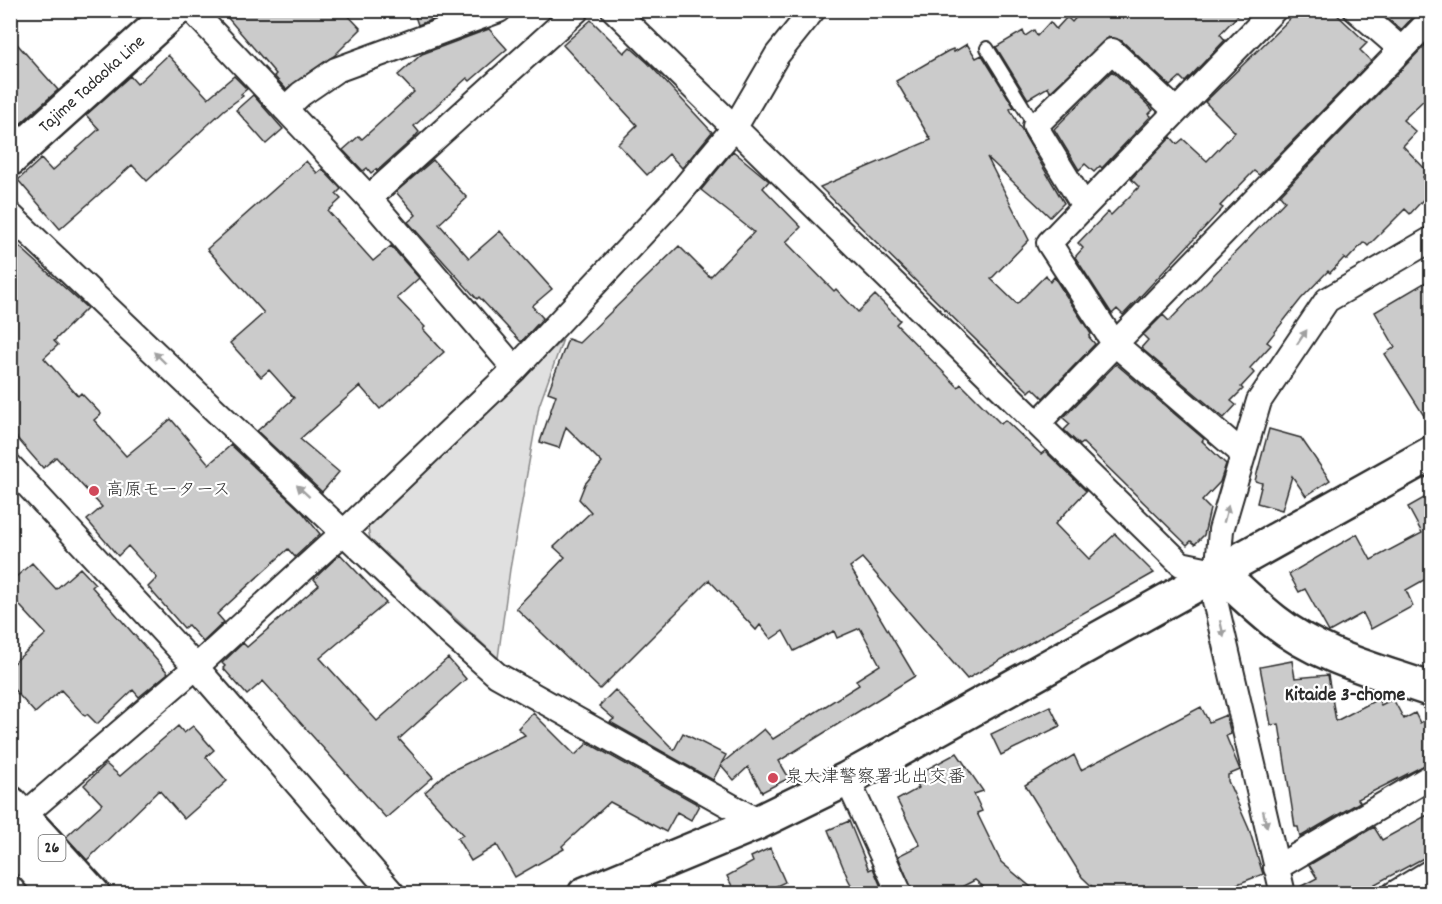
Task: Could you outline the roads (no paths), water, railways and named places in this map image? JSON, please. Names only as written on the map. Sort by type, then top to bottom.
[{"type":"main road","name":"Tajime Tadaoka Line","points":[[11,158],[175,10]]},
{"type":"main road","points":[[585,894],[759,822],[847,779],[1431,453]]},
{"type":"main road","points":[[1219,572],[1275,622],[1304,640],[1334,656],[1431,690]]},
{"type":"main road","name":"26","points":[[15,820],[56,894]]},
{"type":"main road","name":"26","points":[[15,820],[93,894]]},
{"type":"street","points":[[192,10],[369,198],[515,369]]},
{"type":"street","points":[[285,109],[301,94],[336,70],[499,10]]},
{"type":"street","points":[[369,198],[577,10]]},
{"type":"street","points":[[614,10],[817,210],[1039,422],[1181,564],[1219,572]]},
{"type":"street","points":[[15,820],[196,668],[345,531],[515,369],[674,200],[735,127],[777,55],[813,10]]},
{"type":"street","points":[[1242,453],[1114,343],[1049,243],[1274,10]]},
{"type":"street","points":[[1356,10],[1401,49]]},
{"type":"street","points":[[1039,422],[1431,18]]},
{"type":"street","points":[[1084,206],[1035,126],[1112,51],[1176,111]]},
{"type":"street","points":[[10,214],[497,675],[759,822]]},
{"type":"street","points":[[1283,894],[1215,601],[1221,530],[1259,401],[1327,300],[1431,238]]},
{"type":"street","points":[[10,466],[196,668],[393,894]]},
{"type":"street","points":[[1276,868],[1431,776]]},
{"type":"street","points":[[847,779],[900,894]]},
{"type":"street","points":[[1394,894],[1431,871]]},
{"type":"lane","points":[[987,48],[1035,126]]},
{"type":"place","name":"高原モータース","points":[[94,491]]},
{"type":"place","name":"泉大津警察署北出交番","points":[[773,778]]},
{"type":"district","name":"Kitaide 3-chome","points":[[1345,696]]}]
